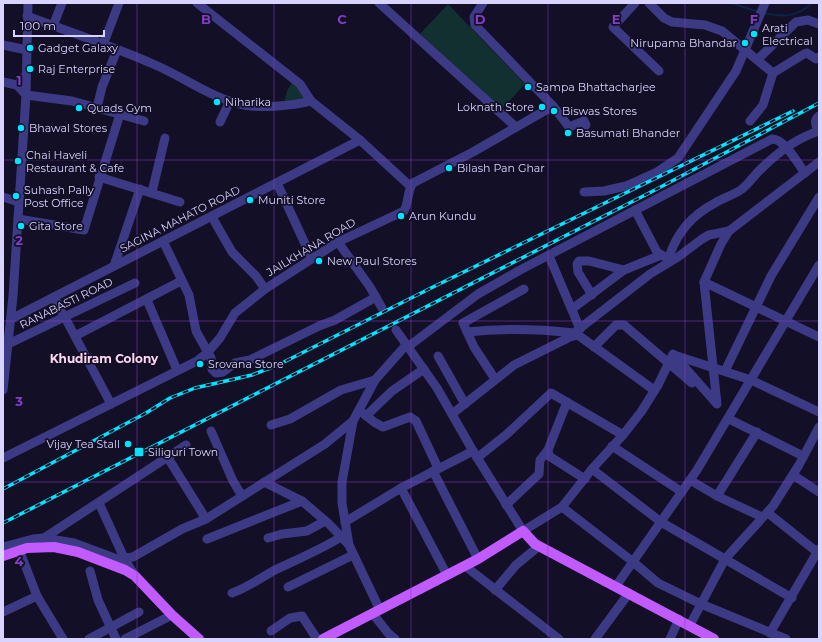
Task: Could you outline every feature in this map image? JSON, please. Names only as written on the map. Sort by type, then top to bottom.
[{"type":"main road","points":[[323,639],[337,636],[376,612],[478,559],[523,530],[539,546],[679,619],[714,639]]},
{"type":"main road","points":[[3,556],[27,548],[54,547],[125,565],[172,615],[199,639]]},
{"type":"street","points":[[3,390],[6,345],[11,319],[18,219],[26,95],[28,3]]},
{"type":"street","points":[[53,26],[62,3]]},
{"type":"street","points":[[103,45],[118,3]]},
{"type":"street","points":[[198,3],[300,84],[312,101],[360,140],[410,186],[416,181],[516,128],[553,106]]},
{"type":"street","points":[[379,3],[516,128]]},
{"type":"street","points":[[483,3],[474,17],[475,25],[553,106],[569,127],[584,121],[586,125]]},
{"type":"street","points":[[635,3],[613,27],[659,71]]},
{"type":"street","points":[[649,3],[670,22],[705,25],[717,28],[774,73]]},
{"type":"street","points":[[584,192],[604,191],[621,187],[653,174],[674,162],[728,85],[746,50],[765,4]]},
{"type":"street","points":[[27,16],[154,64],[230,101],[245,105],[260,106],[294,104],[312,101]]},
{"type":"street","points":[[758,59],[796,22],[808,20],[819,24]]},
{"type":"street","points":[[3,45],[27,50]]},
{"type":"street","points":[[97,108],[102,87],[117,50]]},
{"type":"street","points":[[750,122],[763,105],[774,73],[807,53],[816,59],[819,58]]},
{"type":"street","points":[[17,85],[26,75]]},
{"type":"street","points":[[3,82],[17,85],[26,95],[72,101],[144,121]]},
{"type":"street","points":[[220,122],[230,101]]},
{"type":"street","points":[[18,219],[84,230],[99,177],[120,114]]},
{"type":"street","points":[[452,414],[514,365],[575,333],[650,274],[669,256],[673,243],[683,227],[690,220],[714,203],[740,191],[761,168],[786,147],[818,131],[815,123],[816,118],[819,116]]},
{"type":"street","points":[[152,192],[165,138]]},
{"type":"street","points":[[362,413],[375,380],[408,345],[478,294],[520,270],[772,139],[779,140],[786,147],[805,173]]},
{"type":"street","name":"SAGINA MAHATO ROAD","points":[[11,319],[360,140]]},
{"type":"street","points":[[717,404],[704,282],[721,244],[729,232],[819,162]]},
{"type":"street","points":[[99,177],[152,192],[180,202]]},
{"type":"street","points":[[277,183],[312,260]]},
{"type":"street","name":"JAILKHANA ROAD","points":[[3,458],[197,361],[207,353],[224,333],[235,313],[265,289],[338,242],[404,211],[408,202],[410,186]]},
{"type":"street","points":[[114,266],[140,189]]},
{"type":"street","points":[[3,197],[19,202]]},
{"type":"street","points":[[725,371],[755,306],[771,276],[819,197]]},
{"type":"street","points":[[635,210],[669,256]]},
{"type":"street","points":[[212,216],[232,252],[256,276],[265,289]]},
{"type":"street","points":[[572,309],[624,270],[669,256],[709,235],[729,232]]},
{"type":"street","points":[[163,241],[189,295],[196,331],[211,358],[212,369],[220,373],[235,363],[250,360],[274,347],[335,320],[376,297]]},
{"type":"street","points":[[338,242],[382,308]]},
{"type":"street","points":[[549,256],[572,309],[575,333]]},
{"type":"street","points":[[592,295],[578,272],[577,264],[579,261],[589,261],[624,270]]},
{"type":"street","points":[[616,586],[690,480],[729,418],[819,265]]},
{"type":"street","points":[[75,336],[147,300],[181,281]]},
{"type":"street","points":[[704,282],[819,337]]},
{"type":"street","name":"RANABASTI ROAD","points":[[6,345],[135,283]]},
{"type":"street","points":[[495,379],[474,347],[462,323],[524,289]]},
{"type":"street","points":[[3,296],[13,296]]},
{"type":"street","points":[[54,297],[111,404]]},
{"type":"street","points":[[147,300],[177,370]]},
{"type":"street","points":[[594,347],[616,325],[624,325],[717,404]]},
{"type":"street","points":[[467,332],[494,329],[528,328],[575,333],[654,390]]},
{"type":"street","points":[[396,330],[424,369],[475,455],[523,530],[562,507],[592,469],[623,436],[641,412],[673,354]]},
{"type":"street","points":[[673,354],[717,404]]},
{"type":"street","points":[[673,354],[751,380],[819,412]]},
{"type":"street","points":[[438,356],[465,404]]},
{"type":"street","points":[[125,565],[136,556],[182,529],[206,519],[325,444],[362,413],[424,369]]},
{"type":"street","points":[[271,425],[290,419],[341,390],[375,380]]},
{"type":"street","points":[[345,522],[400,488],[436,469],[475,455],[507,434],[550,394],[567,402],[623,436]]},
{"type":"street","points":[[506,505],[539,474],[540,460],[548,450],[567,402]]},
{"type":"street","points":[[362,413],[383,427],[410,417],[416,421],[436,469],[478,559]]},
{"type":"street","points":[[729,418],[803,456]]},
{"type":"street","points":[[353,421],[342,482],[342,504],[349,545],[376,612],[388,633],[395,639]]},
{"type":"street","points":[[690,625],[725,559],[765,515],[793,475],[819,427]]},
{"type":"street","points":[[211,432],[233,481],[242,496]]},
{"type":"street","points":[[717,496],[756,432]]},
{"type":"street","points":[[44,538],[186,445]]},
{"type":"street","points":[[612,446],[682,492]]},
{"type":"street","points":[[548,450],[550,456],[585,479]]},
{"type":"street","points":[[168,458],[206,519]]},
{"type":"street","points":[[592,469],[661,522],[792,598]]},
{"type":"street","points":[[793,475],[819,492]]},
{"type":"street","points":[[690,480],[717,496],[765,515],[818,551],[792,598],[770,633]]},
{"type":"street","points":[[264,482],[302,501],[349,545]]},
{"type":"street","points":[[400,488],[447,575]]},
{"type":"street","points":[[207,539],[302,501]]},
{"type":"street","points":[[99,503],[125,565]]},
{"type":"street","points":[[562,507],[658,583],[701,604],[786,639]]},
{"type":"street","points":[[268,538],[282,534],[301,533],[325,521]]},
{"type":"street","points":[[232,593],[248,587],[275,570],[318,551],[341,537]]},
{"type":"street","points":[[3,547],[32,539],[44,538],[74,543],[125,565]]},
{"type":"street","points":[[495,590],[516,565],[539,546]]},
{"type":"street","points":[[20,552],[37,596],[63,639]]},
{"type":"street","points":[[288,587],[353,555]]},
{"type":"street","points":[[465,566],[559,639]]},
{"type":"street","points":[[90,571],[98,600],[109,628],[116,639]]},
{"type":"street","points":[[595,639],[629,593]]},
{"type":"street","points":[[3,612],[37,596]]},
{"type":"street","points":[[89,639],[139,612]]},
{"type":"street","points":[[125,639],[172,615]]},
{"type":"street","points":[[271,631],[290,618],[302,616],[317,639]]},
{"type":"street","points":[[670,639],[679,619]]},
{"type":"green space","points":[[448,4],[525,84],[502,109],[420,34]]},
{"type":"green space","points":[[293,81],[305,98],[284,103],[287,91]]},
{"type":"waterway","points":[[731,3],[759,12]]},
{"type":"waterway","points":[[763,13],[783,16],[795,14],[812,3]]},
{"type":"railway","points":[[3,523],[655,190],[819,103]]},
{"type":"railway","points":[[3,489],[146,413],[170,398],[195,388],[252,375],[278,365],[431,288],[793,111]]},
{"type":"place","name":"Arati Electrical","points":[[754,34]]},
{"type":"place","name":"Nirupama Bhandar","points":[[745,43]]},
{"type":"place","name":"Gadget Galaxy","points":[[30,48]]},
{"type":"place","name":"Raj Enterprise","points":[[30,69]]},
{"type":"place","name":"Sampa Bhattacharjee","points":[[528,87]]},
{"type":"place","name":"Niharika","points":[[217,102]]},
{"type":"place","name":"Loknath Store","points":[[542,107]]},
{"type":"place","name":"Quads Gym","points":[[79,108]]},
{"type":"place","name":"Biswas Stores","points":[[554,111]]},
{"type":"place","name":"Bhawal Stores","points":[[21,128]]},
{"type":"place","name":"Basumati Bhander","points":[[568,133]]},
{"type":"place","name":"Chai Haveli Restaurant & Cafe","points":[[18,161]]},
{"type":"place","name":"Bilash Pan Ghar","points":[[449,168]]},
{"type":"place","name":"Suhash Pally Post Office","points":[[16,196]]},
{"type":"place","name":"Muniti Store","points":[[250,200]]},
{"type":"place","name":"Arun Kundu","points":[[401,216]]},
{"type":"place","name":"Gita Store","points":[[21,226]]},
{"type":"place","name":"New Paul Stores","points":[[319,261]]},
{"type":"place","name":"Srovana Store","points":[[200,364]]},
{"type":"place","name":"Vijay Tea Stall","points":[[128,444]]},
{"type":"place","name":"Siliguri Town","points":[[139,452]]},
{"type":"district","name":"Khudiram Colony","points":[[104,358]]}]
